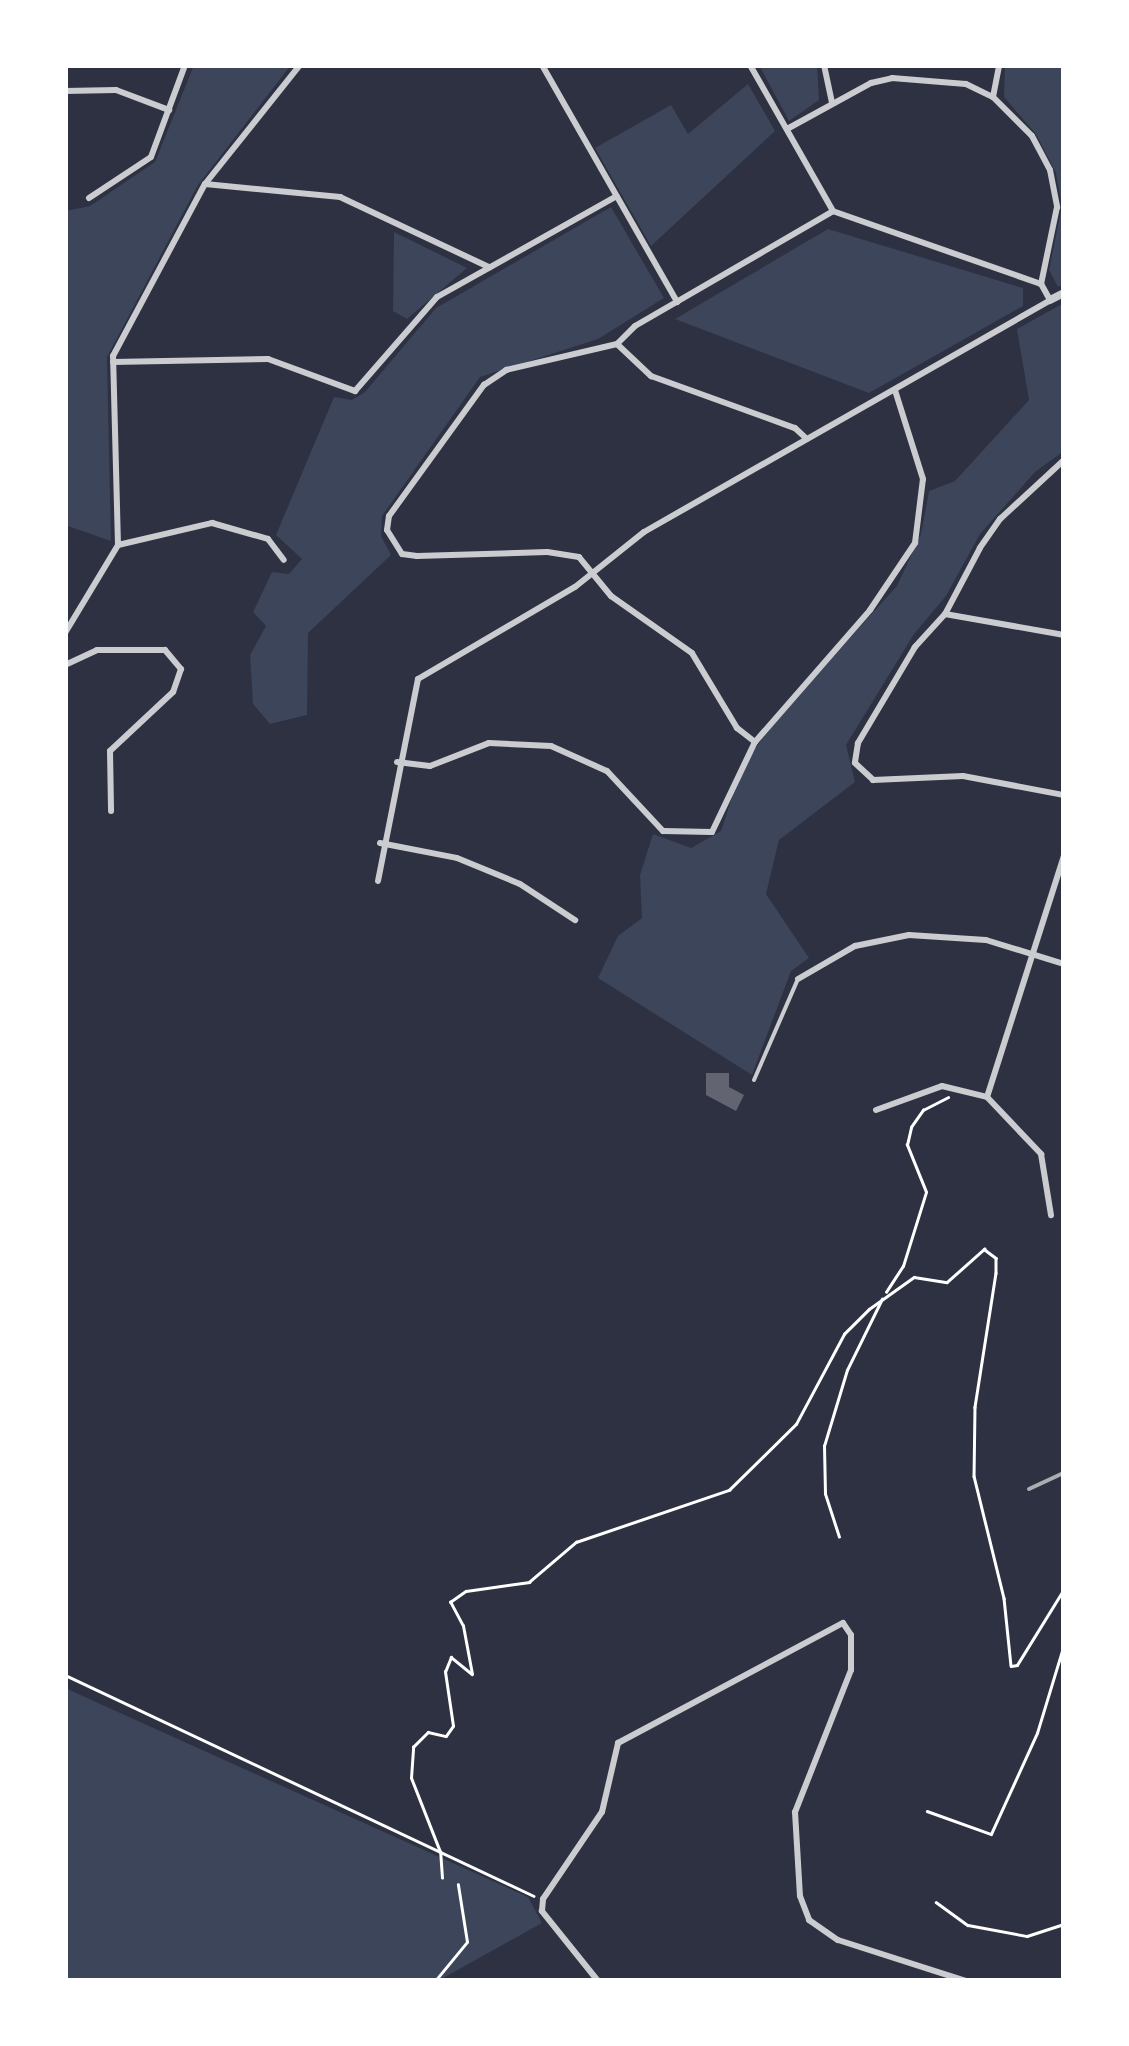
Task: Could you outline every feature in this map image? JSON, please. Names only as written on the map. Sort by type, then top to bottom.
[{"type":"street","points":[[89,198],[151,157],[185,65]]},
{"type":"street","points":[[65,632],[118,545],[113,362],[205,184],[300,65]]},
{"type":"street","points":[[542,65],[677,302]]},
{"type":"street","points":[[750,65],[833,211],[1041,284],[1050,300]]},
{"type":"street","points":[[824,65],[832,104]]},
{"type":"street","points":[[994,97],[999,65]]},
{"type":"street","points":[[787,130],[871,83],[914,77],[966,84],[994,97],[1032,136],[1052,180],[1056,218],[1041,284]]},
{"type":"street","points":[[65,91],[116,90],[169,110]]},
{"type":"street","points":[[205,184],[340,197],[490,268]]},
{"type":"street","points":[[113,362],[268,359],[354,391],[437,297],[616,196]]},
{"type":"street","points":[[755,742],[737,728],[692,653],[611,596],[594,570],[579,557],[546,552],[417,556],[391,544],[389,516],[484,385],[506,370],[617,344],[677,302],[833,211]]},
{"type":"street","points":[[378,882],[380,843],[418,679],[575,588],[644,532],[1064,293]]},
{"type":"street","points":[[617,344],[651,376],[795,428],[807,439]]},
{"type":"street","points":[[397,762],[430,766],[489,743],[551,746],[607,770],[664,830],[689,833],[716,828],[755,742],[870,610],[914,543],[923,479],[895,390]]},
{"type":"street","points":[[1064,460],[1000,519],[945,614],[916,648],[858,744],[858,771],[882,780],[963,776],[1064,795]]},
{"type":"street","points":[[118,545],[212,522],[268,539],[284,560]]},
{"type":"street","points":[[945,614],[1064,635]]},
{"type":"street","points":[[65,665],[97,650],[165,650],[180,669],[172,692],[110,751],[111,811]]},
{"type":"street","points":[[380,843],[458,858],[520,884],[575,920]]},
{"type":"street","points":[[987,1096],[1064,855]]},
{"type":"street","points":[[798,979],[855,946],[909,935],[986,940],[1034,951],[1064,964]]},
{"type":"street","points":[[876,1110],[942,1086],[987,1096],[1041,1154],[1051,1214]]},
{"type":"street","points":[[598,1981],[542,1910],[543,1900],[602,1812],[618,1743],[842,1624],[850,1635],[851,1670],[796,1812],[800,1896],[809,1920],[838,1940],[966,1981]]},
{"type":"lane","points":[[754,1080],[798,979]]},
{"type":"path","points":[[839,1537],[825,1494],[824,1446],[847,1370],[903,1266],[926,1192],[907,1145],[912,1127],[923,1110],[962,1089]]},
{"type":"path","points":[[442,1878],[440,1852],[411,1778],[414,1747],[428,1732],[446,1736],[453,1726],[446,1672],[450,1657],[472,1674],[464,1626],[450,1602],[466,1591],[529,1582],[576,1542],[729,1490],[796,1424],[844,1334],[883,1298],[914,1277],[947,1282],[984,1249],[996,1258],[974,1407],[974,1476],[1002,1584],[1011,1666],[1018,1665],[1064,1589]]},
{"type":"path","points":[[927,1811],[991,1834],[1037,1733],[1064,1644]]},
{"type":"path","points":[[65,1676],[543,1900]]},
{"type":"path","points":[[435,1981],[467,1942],[458,1885]]},
{"type":"path","points":[[936,1902],[968,1925],[1027,1936],[1064,1924]]},
{"type":"shaded area","points":[[194,65],[291,65],[198,185],[107,357],[111,541],[65,525],[65,211],[90,206],[155,162]]},
{"type":"shaded area","points":[[759,65],[817,65],[819,100],[789,121]]},
{"type":"shaded area","points":[[1005,65],[1064,65],[1064,283],[1058,287],[1049,270],[1062,206],[1056,173],[1036,134],[1004,97]]},
{"type":"shaded area","points":[[748,84],[775,131],[651,246],[595,148],[671,105],[688,134]]},
{"type":"shaded area","points":[[611,207],[664,298],[598,339],[480,377],[382,516],[381,536],[391,555],[308,633],[307,715],[270,724],[253,704],[250,655],[266,626],[253,612],[272,572],[289,574],[302,559],[276,535],[334,397],[352,400],[365,392],[436,308]]},
{"type":"shaded area","points":[[828,229],[1023,288],[1023,306],[869,393],[675,319]]},
{"type":"shaded area","points":[[394,232],[467,268],[407,319],[393,311]]},
{"type":"shaded area","points":[[1064,303],[1064,451],[1035,472],[980,534],[946,596],[914,634],[846,745],[855,782],[779,840],[766,894],[809,958],[791,971],[752,1075],[598,978],[618,936],[642,918],[640,875],[653,834],[691,848],[721,831],[740,773],[770,726],[897,586],[921,534],[929,491],[955,481],[1029,400],[1017,329]]},
{"type":"shaded area","points":[[65,1688],[528,1897],[542,1923],[438,1981],[65,1981]]},
{"type":"building","points":[[706,1073],[729,1073],[729,1087],[744,1095],[736,1111],[706,1095]]},
{"type":"railway","points":[[1029,1489],[1064,1473]]}]
